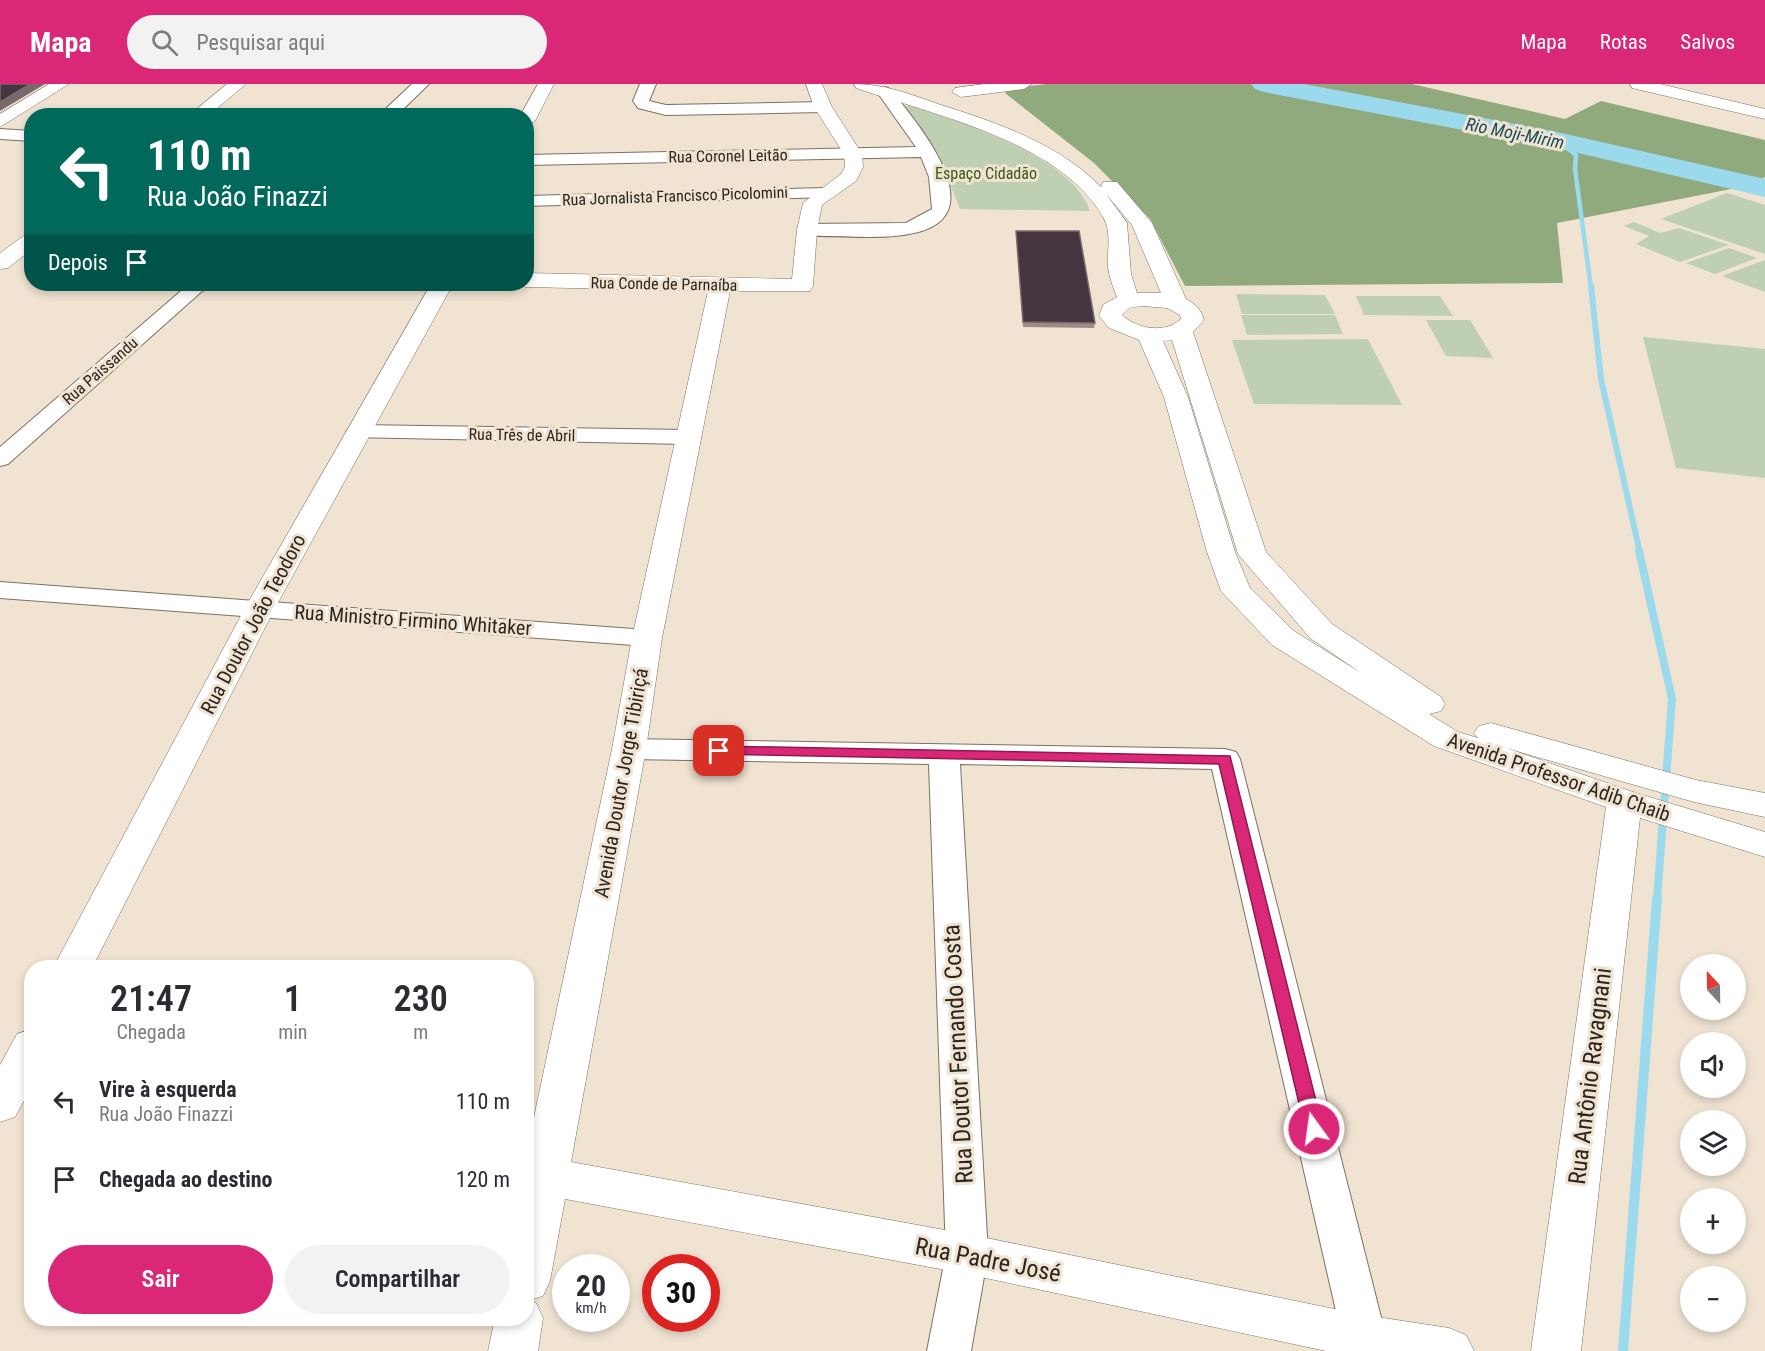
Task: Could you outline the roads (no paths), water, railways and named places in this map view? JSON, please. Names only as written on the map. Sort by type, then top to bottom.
[{"type":"street","points":[[0,122],[62,84]]},
{"type":"street","points":[[206,108],[238,84]]},
{"type":"street","points":[[395,108],[421,84]]},
{"type":"street","points":[[533,108],[546,84]]},
{"type":"street","points":[[648,84],[641,101],[644,105],[666,110],[823,107]]},
{"type":"street","points":[[814,84],[823,107],[853,154],[854,167],[849,177],[813,203],[807,230],[907,229],[934,218],[941,211],[942,189],[929,152],[885,92]]},
{"type":"street","points":[[862,84],[952,113],[1029,144],[1068,169],[1096,194],[1113,217],[1120,240],[1119,273],[1129,300]]},
{"type":"street","points":[[885,92],[947,91],[1024,84]]},
{"type":"street","points":[[1638,84],[1765,114]]},
{"type":"street","points":[[947,91],[995,106],[962,106],[953,110],[952,113]]},
{"type":"street","points":[[0,134],[24,136]]},
{"type":"street","name":"Avenida Professor Adib Chaib","points":[[1050,135],[1107,183],[1142,223],[1179,317],[1252,554],[1321,631],[1460,724],[1661,800],[1765,845]]},
{"type":"street","name":"Rua Coronel Leitão","points":[[534,160],[929,152]]},
{"type":"street","name":"Rua Jornalista Francisco Picolomini","points":[[534,201],[824,193]]},
{"type":"street","name":"Rua Conde de Parnaíba","points":[[534,280],[802,286],[807,230]]},
{"type":"street","points":[[0,263],[24,245]]},
{"type":"street","points":[[0,263],[24,264]]},
{"type":"street","name":"Avenida Doutor Jorge Tibiriçá","points":[[534,1204],[537,1175],[629,749],[647,638],[720,285]]},
{"type":"street","name":"Rua Paissandu","points":[[0,459],[192,291]]},
{"type":"street","name":"Rua Doutor João Teodoro","points":[[76,960],[260,608],[438,291]]},
{"type":"street","points":[[1154,299],[1179,317],[1148,333],[1125,328],[1110,316],[1111,310],[1129,300],[1154,299]]},
{"type":"street","name":"Avenida Professor Adib Chaib","points":[[1148,333],[1176,397],[1221,552],[1236,591],[1283,638],[1446,739],[1661,800],[1765,805]]},
{"type":"street","name":"Rua Três de Abril","points":[[357,432],[687,437]]},
{"type":"street","name":"Rua Ministro Firmino Whitaker","points":[[0,590],[647,638]]},
{"type":"street","points":[[629,749],[1225,759],[1367,1344]]},
{"type":"street","name":"Rua Doutor Fernando Costa","points":[[944,755],[967,1254],[949,1351]]},
{"type":"street","name":"Rua Antônio Ravagnani","points":[[1556,1351],[1661,800]]},
{"type":"street","points":[[11,1090],[24,1062]]},
{"type":"street","name":"Rua Padre José","points":[[537,1175],[967,1254],[1367,1344],[1449,1351]]},
{"type":"street","points":[[513,1351],[518,1326]]},
{"type":"waterway","name":"Rio Moji-Mirim","points":[[1264,84],[1557,140],[1765,188]]},
{"type":"waterway","points":[[1557,140],[1576,155],[1575,169],[1591,288]]},
{"type":"waterway","points":[[1591,286],[1601,379],[1640,553]]},
{"type":"waterway","points":[[1639,551],[1672,699],[1657,899]]},
{"type":"waterway","points":[[1623,1351],[1657,898]]},
{"type":"park label","name":"Espaço Cidadão","points":[[986,173]]}]
